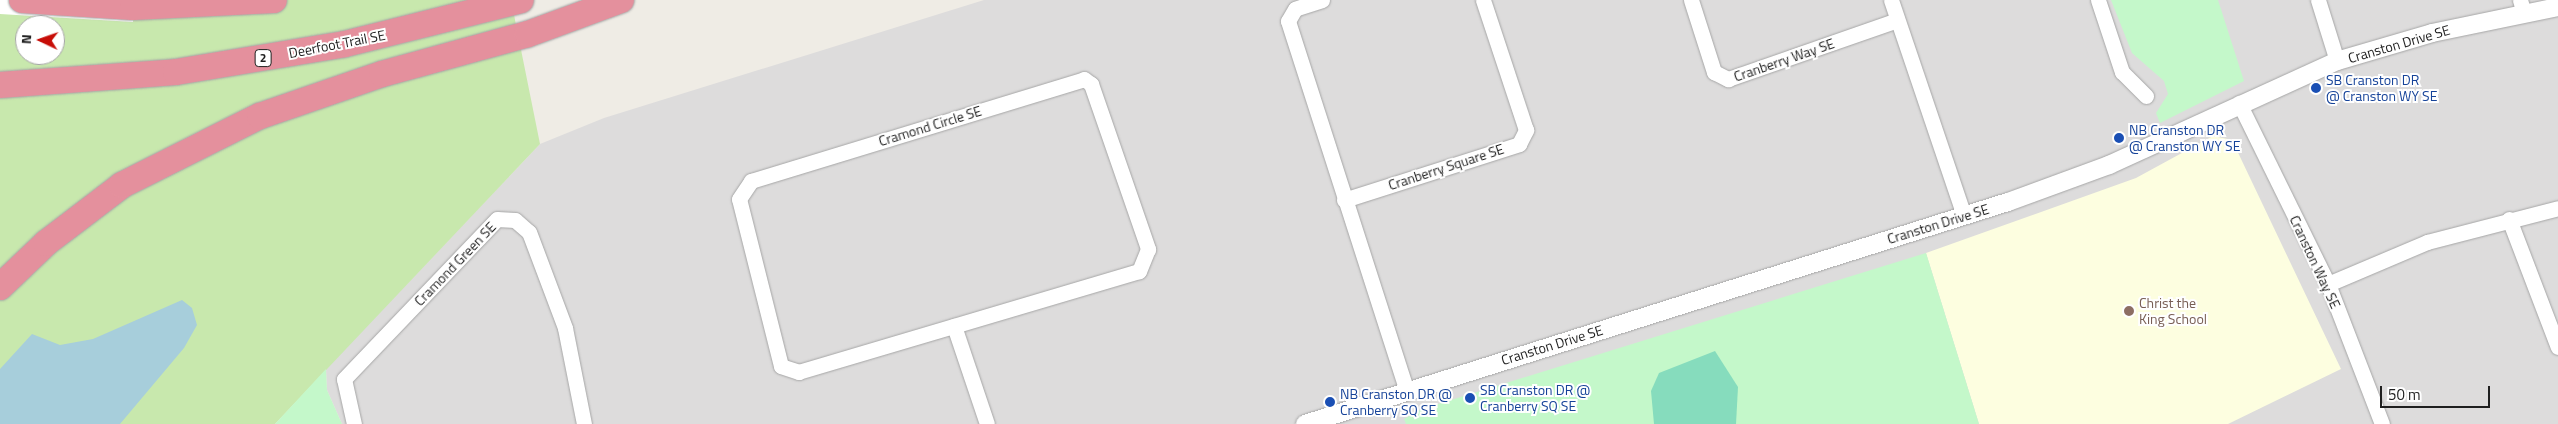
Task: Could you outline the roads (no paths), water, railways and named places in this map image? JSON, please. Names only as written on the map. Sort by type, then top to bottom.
[{"type":"highway","points":[[22,0],[134,6],[274,0]]},
{"type":"highway","name":"Deerfoot Trail SE","points":[[0,86],[176,72],[336,46],[521,0]]},
{"type":"highway","points":[[0,287],[46,243],[122,185],[260,116],[382,74],[528,34],[621,0]]},
{"type":"street","points":[[1322,0],[1294,9],[1288,21],[1406,389]]},
{"type":"street","name":"Cranberry Square SE","points":[[1344,200],[1518,144],[1526,130],[1483,0]]},
{"type":"street","name":"Cranberry Way SE","points":[[1692,0],[1714,72],[1728,79],[1897,20]]},
{"type":"street","points":[[1891,0],[1964,216]]},
{"type":"street","points":[[2098,0],[2122,72],[2146,96]]},
{"type":"street","points":[[2318,0],[2337,61]]},
{"type":"street","name":"Cranston Drive SE","points":[[1308,424],[1406,389],[1964,216],[2109,165],[2239,103],[2337,61],[2522,6],[2558,7]]},
{"type":"street","name":"Cramond Circle SE","points":[[1084,79],[1091,84],[1148,250],[1139,271],[954,326],[799,372],[781,366],[739,199],[751,181],[1084,79]]},
{"type":"street","name":"Cranston Way SE","points":[[2239,103],[2328,284],[2382,424]]},
{"type":"street","points":[[2328,284],[2427,242],[2509,219],[2558,208]]},
{"type":"street","name":"Cramond Green SE","points":[[354,424],[344,379],[496,219],[515,220],[529,232],[564,328],[584,424]]},
{"type":"street","points":[[2509,219],[2558,347]]},
{"type":"street","points":[[954,326],[987,424]]},
{"type":"water","points":[[182,300],[192,308],[197,325],[184,348],[120,424],[0,424],[0,369],[32,334],[60,345],[93,339]]},
{"type":"place","name":"SB Cranston DR @ Cranston WY SE","points":[[2316,88]]},
{"type":"place","name":"NB Cranston DR @ Cranston WY SE","points":[[2119,138]]},
{"type":"place","name":"Christ the King School","points":[[2129,311]]},
{"type":"place","name":"SB Cranston DR @ Cranberry SQ SE","points":[[1470,398]]},
{"type":"place","name":"NB Cranston DR @ Cranberry SQ SE","points":[[1330,402]]}]
